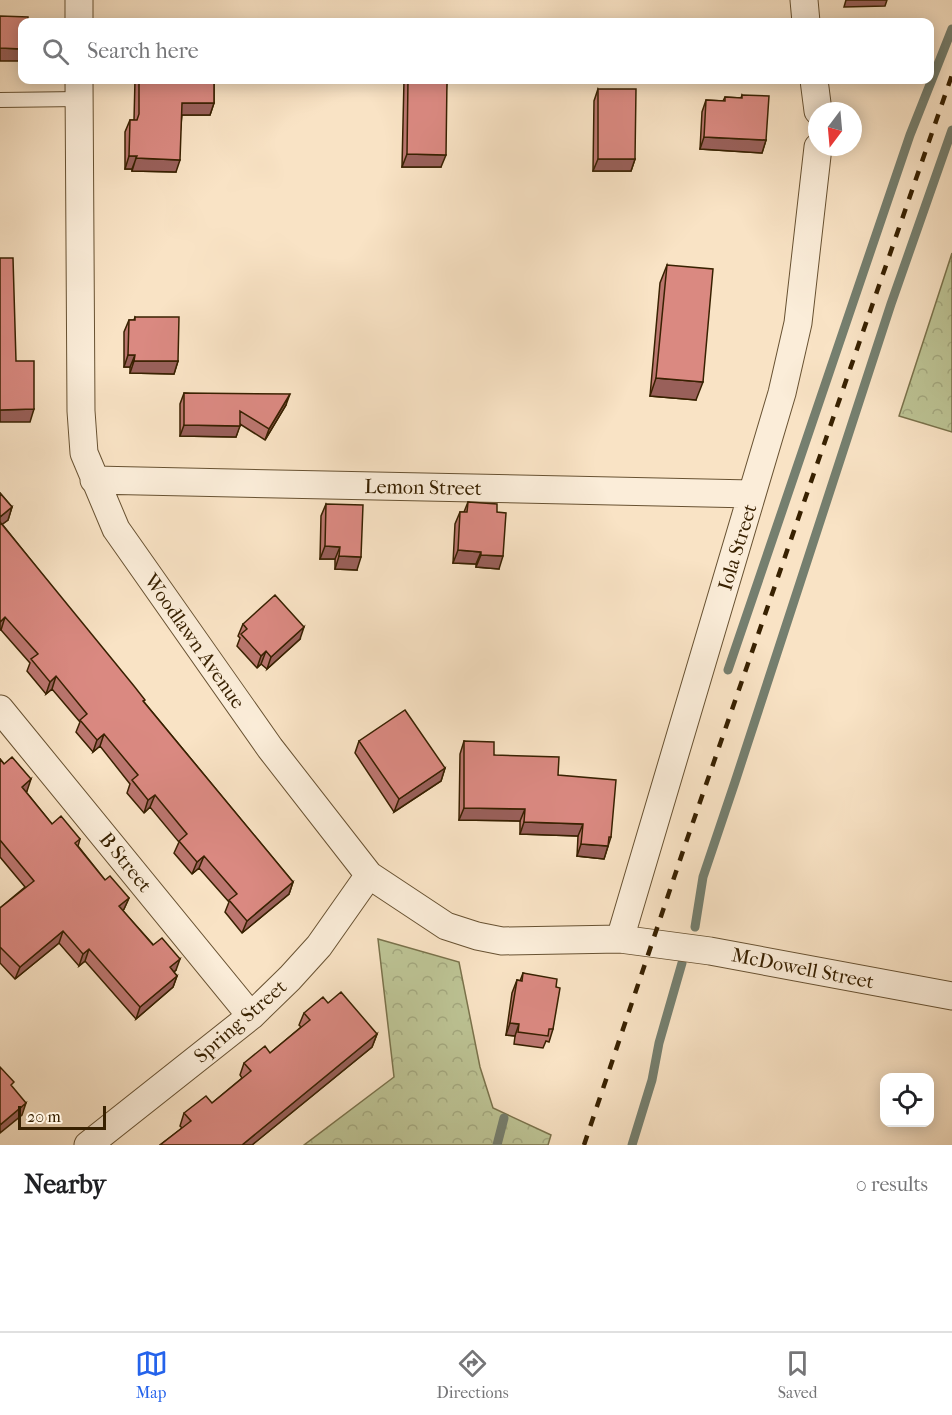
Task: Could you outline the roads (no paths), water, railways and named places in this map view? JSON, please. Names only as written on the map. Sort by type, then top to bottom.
[{"type":"street","points":[[78,18],[79,0]]},
{"type":"street","points":[[804,0],[806,18]]},
{"type":"street","points":[[815,84],[817,102]]},
{"type":"street","name":"Woodlawn Avenue","points":[[79,89],[81,411],[84,453],[116,530],[270,748],[369,875],[446,926],[477,936],[502,941],[620,939],[653,943]]},
{"type":"street","name":"Iola Street","points":[[620,939],[783,393],[798,323],[817,156]]},
{"type":"street","name":"Lemon Street","points":[[94,480],[752,494]]},
{"type":"street","name":"B Street","points":[[0,709],[251,1016]]},
{"type":"street","name":"Spring Street","points":[[88,1145],[251,1016],[319,946],[369,875]]},
{"type":"street","name":"McDowell Street","points":[[653,943],[710,951],[952,996]]},
{"type":"lane","points":[[0,100],[79,89]]},
{"type":"waterway","points":[[934,74],[952,29]]},
{"type":"waterway","points":[[728,670],[910,135],[930,84]]},
{"type":"waterway","points":[[695,927],[703,877],[891,304],[952,130]]},
{"type":"waterway","points":[[632,1145],[652,1080],[659,1043],[682,963]]},
{"type":"waterway","points":[[497,1145],[504,1118]]},
{"type":"railway","points":[[584,1145],[683,851],[952,75]]}]
